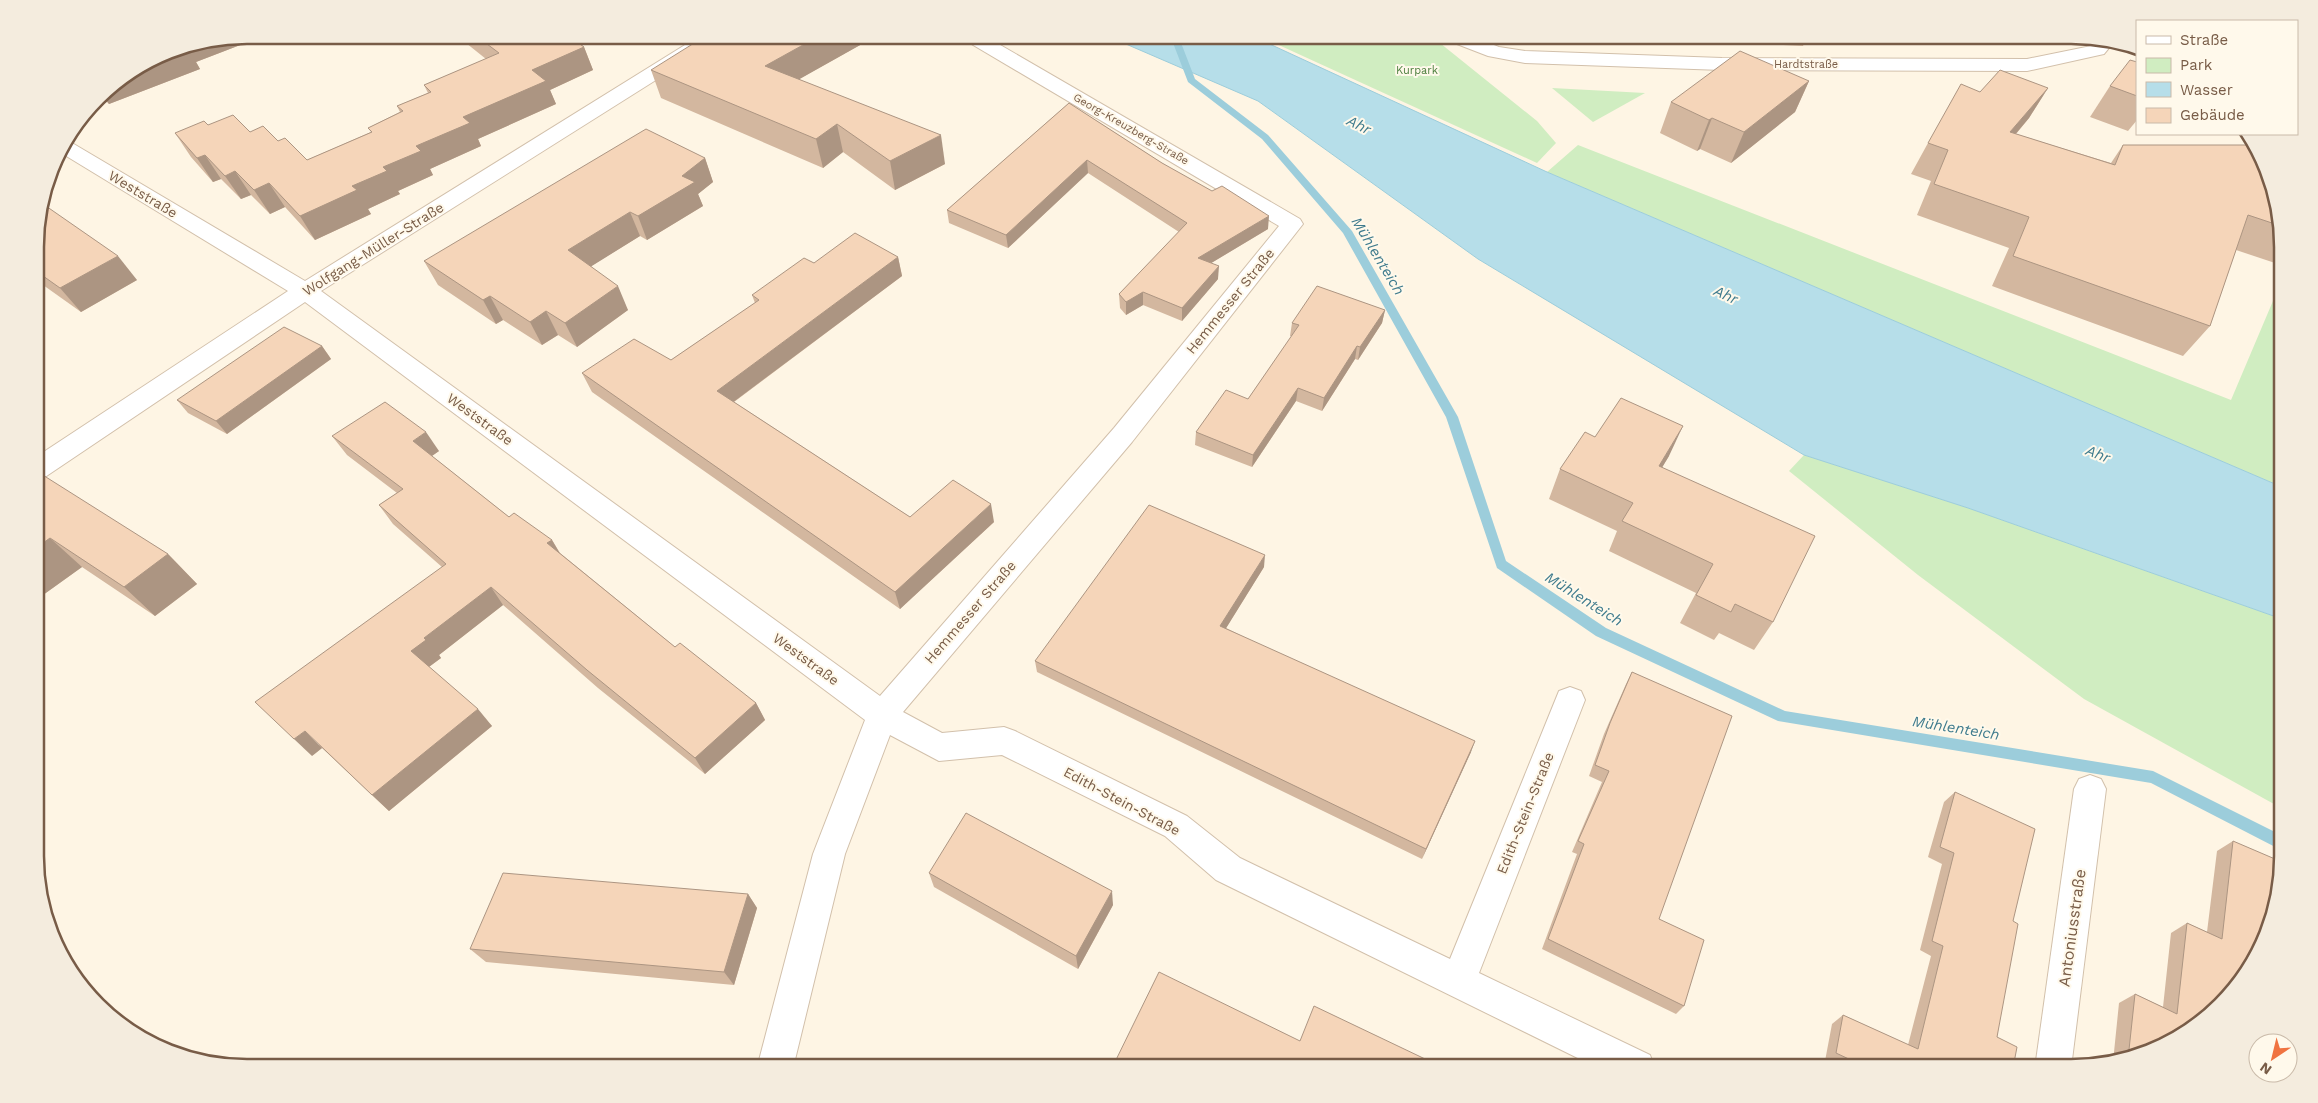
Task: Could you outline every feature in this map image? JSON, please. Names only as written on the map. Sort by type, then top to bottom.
[{"type":"street","name":"Wolfgang-Müller-Straße","points":[[44,465],[305,291],[700,44]]},
{"type":"street","name":"Georg-Kreuzberg-Straße","points":[[985,44],[1292,224]]},
{"type":"street","name":"Hardtstraße","points":[[1472,44],[1495,52],[1535,58],[1722,64],[2027,65],[2097,50],[2101,46]]},
{"type":"street","name":"Weststraße","points":[[69,149],[305,291],[882,715]]},
{"type":"street","name":"Hemmesser Straße","points":[[777,1059],[829,854],[882,715],[1123,435],[1292,224]]},
{"type":"street","name":"Edith-Stein-Straße","points":[[1458,982],[1570,700]]},
{"type":"street","name":"Edith-Stein-Straße","points":[[882,715],[939,747],[1004,741],[1176,826],[1228,869],[1618,1059]]},
{"type":"street","name":"Antoniusstraße","points":[[2054,1059],[2090,789]]},
{"type":"green space","name":"Kurpark","points":[[1277,44],[1441,44],[1537,121],[1556,143],[1537,163]]},
{"type":"green space","points":[[1552,88],[1645,93],[1593,122]]},
{"type":"green space","points":[[1578,145],[2231,400],[2274,299],[2274,484],[1547,172]]},
{"type":"green space","points":[[1804,455],[1968,508],[2274,616],[2274,804],[2084,699],[1918,575],[1789,471]]},
{"type":"water","name":"Ahr","points":[[1126,44],[1270,44],[1547,172],[2274,484],[2274,616],[1968,508],[1804,455],[1478,259],[1258,101]]},
{"type":"building","points":[[487,44],[580,44],[584,47],[532,70],[546,81],[463,117],[470,123],[416,146],[421,151],[383,167],[387,171],[352,186],[357,190],[300,216],[269,183],[254,190],[235,171],[225,176],[205,155],[197,158],[175,133],[204,121],[208,125],[233,115],[250,132],[263,126],[278,141],[285,138],[307,160],[372,132],[368,128],[403,111],[397,106],[431,92],[424,85],[499,53]]},
{"type":"building","points":[[693,44],[805,44],[765,66],[941,135],[890,161],[837,124],[816,139],[651,70]]},
{"type":"building","points":[[1740,51],[1809,81],[1744,132],[1712,118],[1709,120],[1671,102]]},
{"type":"building","points":[[2130,60],[2136,62],[2136,96],[2110,86]]},
{"type":"building","points":[[2000,70],[2048,88],[2010,132],[2115,165],[2123,145],[2247,145],[2259,169],[2273,223],[2248,215],[2210,326],[2013,256],[2029,217],[1934,184],[1948,150],[1928,143],[1961,84],[1980,92]]},
{"type":"building","points":[[1069,103],[1162,163],[1212,191],[1222,186],[1269,216],[1198,258],[1219,266],[1182,308],[1143,292],[1126,302],[1119,294],[1187,223],[1087,160],[1006,235],[947,210]]},
{"type":"building","points":[[646,129],[705,158],[682,176],[695,182],[638,216],[630,212],[568,250],[618,286],[565,323],[546,311],[530,322],[490,296],[483,300],[424,261]]},
{"type":"building","points":[[48,207],[118,256],[60,288],[44,277],[44,234]]},
{"type":"building","points":[[855,233],[898,257],[717,391],[910,517],[953,480],[991,504],[895,592],[582,373],[634,339],[671,360],[759,300],[752,295],[804,258],[814,263]]},
{"type":"building","points":[[1317,286],[1385,310],[1360,347],[1357,346],[1324,398],[1298,388],[1253,455],[1196,432],[1226,390],[1248,399],[1299,325],[1292,323]]},
{"type":"building","points":[[284,327],[322,346],[216,421],[177,400]]},
{"type":"building","points":[[1621,398],[1683,426],[1659,466],[1815,536],[1773,622],[1735,604],[1731,612],[1696,595],[1713,564],[1622,521],[1633,503],[1560,469],[1585,432],[1595,437]]},
{"type":"building","points":[[385,402],[426,432],[413,441],[509,517],[514,513],[552,540],[547,543],[675,647],[680,643],[756,703],[695,758],[587,670],[491,587],[424,638],[426,640],[411,651],[478,709],[372,795],[305,731],[294,739],[255,702],[446,564],[379,505],[403,489],[332,436]]},
{"type":"building","points":[[44,476],[168,554],[124,587],[50,538],[44,542]]},
{"type":"building","points":[[1149,505],[1265,555],[1220,626],[1475,741],[1426,849],[1035,661]]},
{"type":"building","points":[[1632,672],[1732,716],[1659,919],[1704,940],[1684,1006],[1548,939],[1584,844],[1578,841],[1609,771],[1595,765],[1610,723]]},
{"type":"building","points":[[1955,792],[2035,829],[2013,921],[2018,924],[1997,1037],[2017,1047],[2015,1059],[1849,1059],[1836,1053],[1843,1015],[1918,1049],[1943,946],[1932,941],[1954,853],[1940,847]]},
{"type":"building","points":[[966,813],[1112,891],[1076,956],[929,873]]},
{"type":"building","points":[[2233,841],[2274,859],[2273,883],[2259,934],[2240,969],[2224,990],[2205,1009],[2173,1032],[2149,1044],[2129,1050],[2135,994],[2177,1014],[2187,923],[2222,939]]},
{"type":"building","points":[[503,873],[748,894],[724,972],[470,949]]},
{"type":"building","points":[[1159,972],[1300,1041],[1314,1006],[1425,1059],[1116,1059]]},
{"type":"waterway","name":"Mühlenteich","points":[[1177,44],[1191,80],[1265,137],[1347,231],[1452,417],[1501,564],[1601,632],[1783,717],[2153,777],[2274,839]]}]
